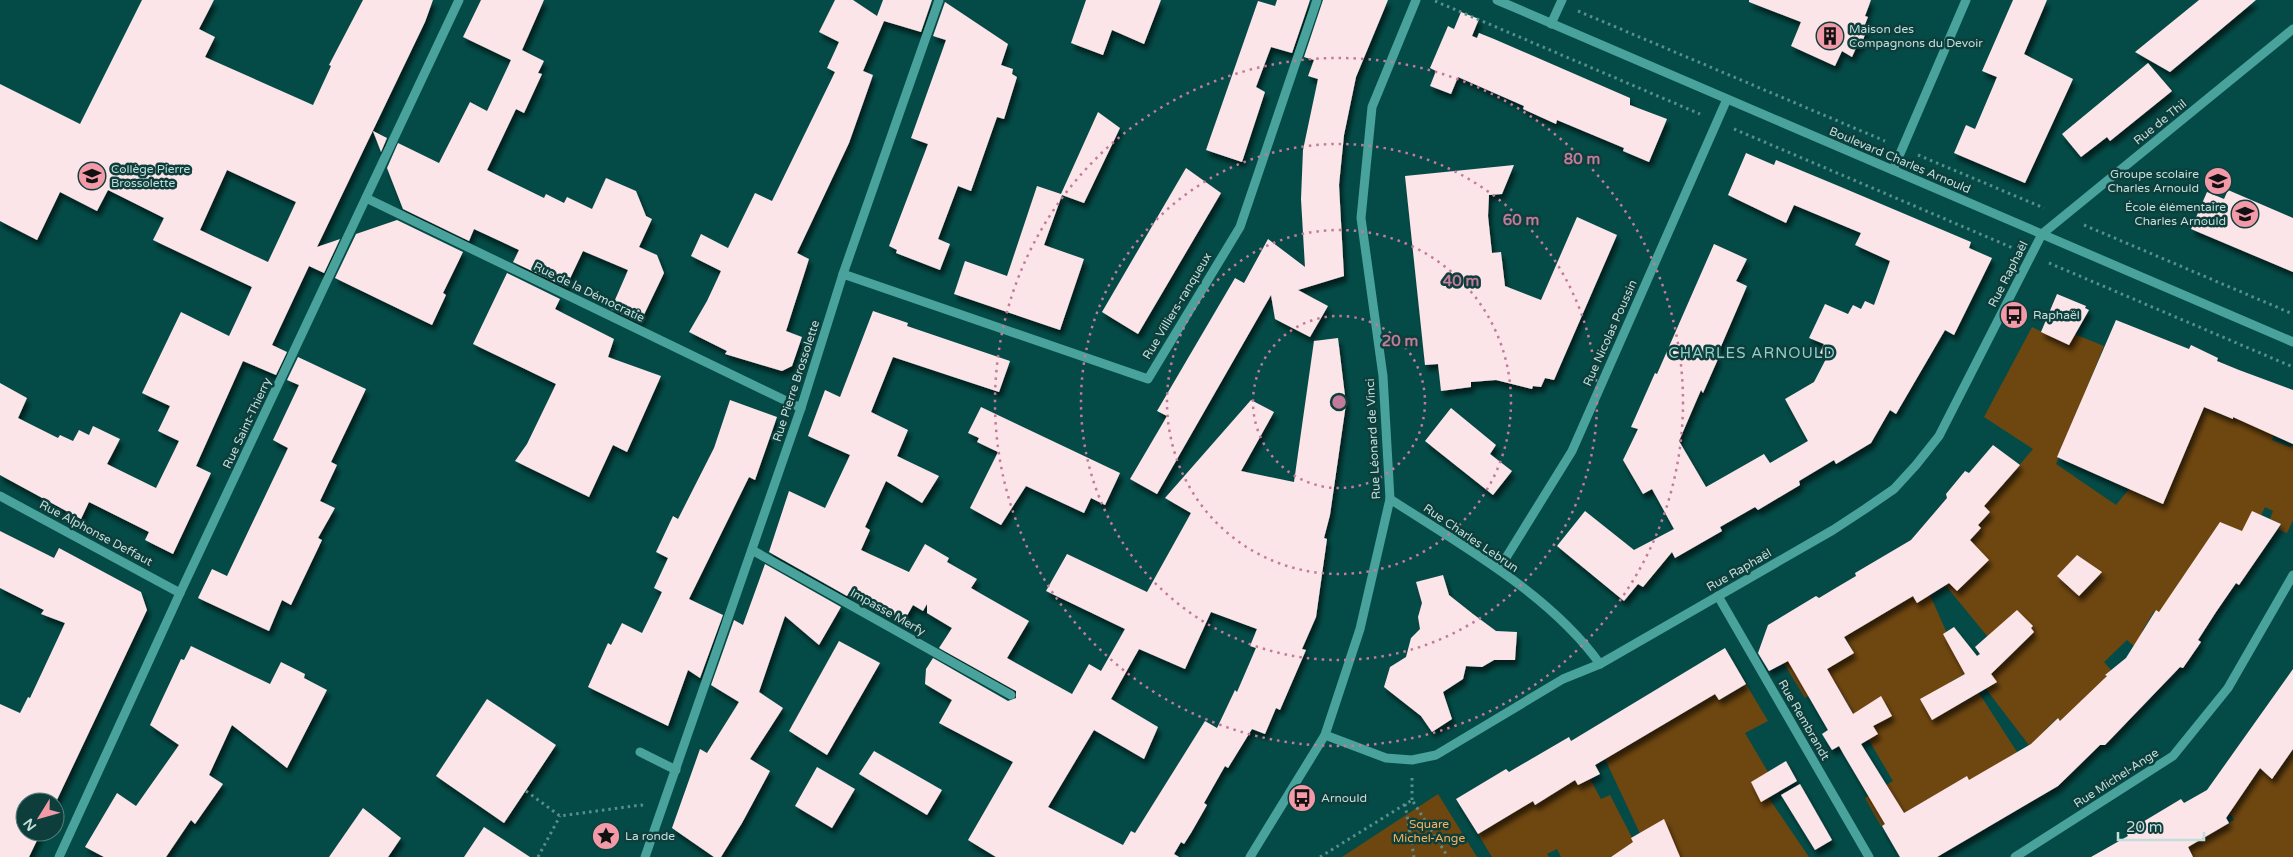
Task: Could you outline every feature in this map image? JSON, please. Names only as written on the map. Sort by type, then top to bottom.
[{"type":"street","name":"Rue Saint-Thierry","points":[[59,857],[180,593],[459,0]]},
{"type":"street","name":"Rue Pierre Brossolette","points":[[645,857],[801,408],[843,274],[939,0]]},
{"type":"street","name":"Rue Villiers-ranqueux","points":[[843,274],[1148,379],[1240,227],[1318,0]]},
{"type":"street","name":"Rue Léonard de Vinci","points":[[1250,857],[1325,735],[1360,629],[1390,499],[1383,376],[1361,218],[1372,107],[1416,0]]},
{"type":"street","name":"Boulevard Charles Arnould","points":[[1497,0],[2293,342]]},
{"type":"street","points":[[1893,170],[1966,0]]},
{"type":"street","points":[[1551,24],[1561,2]]},
{"type":"street","name":"Rue de Thil","points":[[2042,234],[2293,29]]},
{"type":"street","name":"Rue Nicolas Poussin","points":[[1499,569],[1572,451],[1726,99]]},
{"type":"street","name":"Rue de la Démocratie","points":[[366,198],[801,408]]},
{"type":"street","name":"Rue Raphaël","points":[[1325,735],[1386,758],[1412,760],[1436,755],[1563,679],[1600,664],[1718,596],[1865,509],[1894,489],[1939,436],[2042,234]]},
{"type":"street","name":"Rue Alphonse Deffaut","points":[[0,496],[180,593]]},
{"type":"street","name":"Rue Charles Lebrun","points":[[1390,499],[1499,569],[1555,614],[1590,650],[1600,664]]},
{"type":"street","name":"Impasse Merfy","points":[[752,550],[1012,695]]},
{"type":"street","name":"Rue Michel-Ange","points":[[2015,857],[2173,756],[2228,688],[2293,575]]},
{"type":"street","name":"Rue Rembrandt","points":[[1718,596],[1869,857]]},
{"type":"street","points":[[640,752],[676,770]]},
{"type":"path","points":[[1432,0],[2293,367]]},
{"type":"path","points":[[1561,2],[2293,314]]},
{"type":"path","points":[[526,791],[560,816],[641,804],[661,813]]},
{"type":"path","points":[[1320,857],[1412,800],[1448,857]]},
{"type":"path","points":[[1405,804],[1414,857]]},
{"type":"path","points":[[538,857],[560,816]]},
{"type":"green space","points":[[2032,327],[2069,345],[2074,334],[2104,346],[2056,464],[2116,505],[2129,489],[2162,504],[2206,401],[2217,398],[2212,411],[2232,419],[2239,404],[2244,406],[2238,419],[2254,426],[2280,421],[2272,440],[2290,447],[2293,445],[2293,520],[2287,533],[2279,530],[2281,524],[2270,519],[2273,511],[2265,507],[2252,535],[2224,524],[2173,622],[2155,610],[2142,631],[2143,654],[2127,640],[2104,662],[2111,670],[2067,729],[2057,718],[2045,730],[2048,734],[2032,749],[1973,669],[1997,648],[1928,564],[1988,560],[1970,540],[1981,528],[1978,525],[1990,512],[1981,504],[2005,482],[2033,449],[1984,417]]},
{"type":"green space","points":[[1930,595],[1965,674],[1950,682],[1962,703],[1979,693],[2017,752],[1998,764],[1978,795],[1967,777],[1881,826],[1865,798],[1893,781],[1834,681],[1805,698],[1783,662],[1812,645],[1854,653],[1836,622],[1882,596]]},
{"type":"green space","points":[[1746,684],[1768,721],[1745,733],[1775,784],[1764,791],[1809,857],[1651,857],[1605,759],[1715,694],[1720,700]]},
{"type":"green space","points":[[2293,735],[2293,857],[2193,857],[2183,838],[2205,837],[2234,820],[2228,810],[2260,768],[2272,778]]},
{"type":"green space","points":[[1571,773],[1578,785],[1590,779],[1601,799],[1610,795],[1642,857],[1561,857],[1557,849],[1547,854],[1549,857],[1492,857],[1478,834],[1505,818],[1529,794],[1535,805],[1554,793]]},
{"type":"green space","name":"Square Michel-Ange","points":[[1438,794],[1477,857],[1342,857]]},
{"type":"building","points":[[142,0],[214,0],[199,29],[215,37],[205,57],[313,105],[331,66],[329,65],[363,0],[433,0],[425,22],[317,247],[340,239],[324,273],[309,266],[272,345],[287,352],[276,375],[243,361],[196,466],[211,473],[173,554],[145,540],[149,532],[89,502],[81,519],[0,475],[0,383],[27,398],[18,418],[58,438],[60,435],[73,441],[79,430],[89,435],[93,426],[120,439],[107,464],[156,488],[179,441],[158,431],[170,406],[142,393],[181,312],[229,336],[252,287],[153,240],[164,218],[108,190],[97,211],[60,192],[37,240],[0,221],[0,84],[80,124]],"holes":[[[227,170],[296,202],[268,262],[200,230]]]},
{"type":"building","points":[[481,0],[544,0],[522,50],[544,61],[538,73],[542,74],[524,113],[516,109],[487,170],[544,198],[546,194],[564,203],[567,197],[592,209],[606,178],[636,191],[646,216],[652,219],[639,247],[657,255],[664,273],[640,323],[611,309],[628,270],[583,251],[566,287],[513,262],[519,250],[474,229],[469,241],[403,209],[387,168],[398,143],[439,163],[470,102],[487,111],[511,60],[463,37]]},
{"type":"building","points":[[835,0],[853,0],[877,16],[883,0],[932,0],[921,32],[884,21],[863,71],[873,75],[849,143],[797,253],[809,259],[786,331],[802,337],[792,366],[782,371],[725,354],[727,351],[689,332],[707,301],[721,271],[691,256],[701,234],[728,248],[755,193],[772,201],[835,72],[827,68],[839,42],[819,32]]},
{"type":"building","points":[[1086,0],[1161,0],[1144,44],[1112,30],[1103,55],[1071,43]]},
{"type":"building","points":[[1277,0],[1310,0],[1292,53],[1271,47],[1256,87],[1265,92],[1242,162],[1206,150],[1258,1],[1275,6]]},
{"type":"building","points":[[1323,0],[1388,0],[1356,77],[1344,135],[1339,185],[1344,276],[1298,290],[1328,306],[1310,337],[1275,319],[1271,295],[1157,494],[1130,479],[1167,416],[1157,411],[1235,278],[1244,283],[1268,239],[1305,267],[1301,199],[1303,150],[1318,79],[1308,76],[1314,60],[1304,57]]},
{"type":"building","name":"Maison des Compagnons du Devoir","points":[[1749,0],[1871,0],[1865,16],[1868,17],[1864,27],[1866,32],[1861,45],[1856,48],[1852,57],[1842,51],[1835,66],[1791,46],[1801,22],[1749,2]]},
{"type":"building","points":[[2013,0],[2047,0],[2024,54],[2073,79],[2025,183],[1954,153],[1966,125],[1975,129],[1997,77],[1982,71]]},
{"type":"building","points":[[2199,0],[2256,0],[2170,72],[2135,52]]},
{"type":"building","points":[[945,2],[1008,44],[1001,65],[1013,69],[1012,74],[1017,77],[1004,119],[997,117],[971,191],[958,186],[938,239],[950,244],[940,270],[896,253],[897,250],[889,246],[928,144],[911,138],[946,40],[933,36]]},
{"type":"building","points":[[1461,12],[1479,19],[1472,36],[1477,38],[1479,33],[1494,39],[1630,98],[1630,105],[1667,119],[1649,162],[1623,151],[1624,148],[1557,120],[1556,124],[1523,109],[1524,106],[1458,77],[1451,94],[1430,86],[1436,71],[1430,68],[1448,26],[1454,29]]},
{"type":"building","points":[[2148,63],[2172,91],[2110,141],[2107,137],[2081,157],[2062,134]]},
{"type":"building","points":[[1098,112],[1120,128],[1084,203],[1062,195],[1044,245],[1084,259],[1060,330],[954,294],[965,261],[1007,276],[1037,186],[1061,194]]},
{"type":"building","points":[[373,131],[387,138],[381,152]]},
{"type":"building","points":[[1746,153],[1774,165],[1776,160],[1971,242],[1969,248],[1992,258],[1954,335],[1945,330],[1896,414],[1890,410],[1871,443],[1836,464],[1834,460],[1799,481],[1800,485],[1758,510],[1755,507],[1720,527],[1722,531],[1675,558],[1672,552],[1643,587],[1638,584],[1624,601],[1557,546],[1585,511],[1634,550],[1674,529],[1652,489],[1643,494],[1623,460],[1638,429],[1631,427],[1655,373],[1657,374],[1714,244],[1747,259],[1736,281],[1747,286],[1716,358],[1718,359],[1703,393],[1701,390],[1679,441],[1706,487],[1764,454],[1770,463],[1808,441],[1785,399],[1814,382],[1827,357],[1820,353],[1824,344],[1809,338],[1825,304],[1848,314],[1853,305],[1861,309],[1865,301],[1874,305],[1890,261],[1855,245],[1861,233],[1794,205],[1786,223],[1728,195]]},
{"type":"building","points":[[1514,165],[1502,194],[1489,195],[1488,216],[1492,253],[1501,252],[1505,286],[1541,300],[1577,217],[1617,235],[1554,380],[1545,378],[1541,387],[1533,386],[1532,389],[1496,380],[1471,382],[1471,387],[1441,391],[1438,364],[1425,365],[1405,176]]},
{"type":"building","points":[[1186,168],[1221,193],[1138,334],[1102,312]]},
{"type":"building","points":[[2228,190],[2293,218],[2293,272],[2191,229],[2207,192],[2224,199]]},
{"type":"building","points":[[397,220],[463,252],[443,293],[446,295],[432,325],[335,278],[356,234]]},
{"type":"building","points":[[507,273],[560,299],[555,309],[614,339],[608,357],[661,376],[627,452],[613,445],[589,497],[515,461],[527,444],[556,384],[473,344]]},
{"type":"building","points":[[2057,294],[2086,306],[2085,308],[2089,310],[2069,345],[2041,332]]},
{"type":"building","points":[[873,311],[908,323],[907,326],[1010,361],[999,392],[893,357],[871,412],[908,430],[897,456],[939,476],[922,503],[886,481],[865,527],[870,530],[861,550],[909,572],[925,544],[949,558],[947,562],[977,579],[971,588],[1029,621],[1007,658],[1072,694],[1089,664],[1101,671],[1125,629],[1046,591],[1067,554],[1147,592],[1191,513],[1165,498],[1251,400],[1274,412],[1241,471],[1294,482],[1314,341],[1338,338],[1346,404],[1330,515],[1324,538],[1327,539],[1316,617],[1302,649],[1306,650],[1280,710],[1276,708],[1265,734],[1252,729],[1228,768],[1225,766],[1204,803],[1207,805],[1191,833],[1184,844],[1181,842],[1174,854],[1179,857],[996,857],[968,840],[1013,762],[939,723],[952,700],[925,684],[926,669],[933,658],[1008,701],[1016,698],[1016,691],[939,648],[952,628],[927,613],[927,604],[923,611],[913,605],[904,621],[850,591],[847,596],[769,552],[789,491],[825,508],[850,455],[808,436],[825,390],[840,397]],"holes":[[[1211,612],[1257,629],[1250,646],[1256,648],[1237,692],[1235,690],[1217,728],[1205,721],[1135,833],[1131,831],[1123,845],[1048,807],[1094,730],[1144,759],[1158,727],[1111,699],[1139,649],[1185,669]]]},
{"type":"building","points":[[2116,320],[2189,349],[2191,345],[2218,358],[2217,361],[2293,390],[2293,444],[2233,417],[2233,419],[2204,407],[2163,504],[2057,457]]},
{"type":"building","points":[[298,357],[366,389],[331,462],[337,465],[320,501],[335,508],[318,538],[322,540],[291,605],[282,600],[269,631],[198,598],[212,569],[227,576],[288,448],[273,440],[299,385],[287,380]]},
{"type":"building","points":[[730,400],[777,417],[755,480],[749,477],[689,599],[723,615],[700,678],[688,670],[668,726],[588,687],[608,643],[611,645],[622,623],[642,633],[662,592],[654,588],[668,558],[656,552],[673,516],[678,519],[714,448]]},
{"type":"building","points":[[981,407],[1120,473],[1105,505],[1091,498],[1084,513],[1026,486],[1001,525],[970,508],[998,452],[977,442],[979,438],[968,433]]},
{"type":"building","points":[[1451,408],[1496,445],[1490,454],[1512,471],[1493,495],[1425,441]]},
{"type":"building","points":[[1993,445],[2020,465],[1984,506],[1990,512],[1978,525],[1981,528],[1970,540],[1989,560],[1957,591],[1949,583],[1917,603],[1913,596],[1844,637],[1854,653],[1827,669],[1853,714],[1881,696],[1892,716],[1873,726],[1878,734],[1861,744],[1904,813],[1967,776],[1969,780],[2031,744],[2058,718],[2060,721],[2107,676],[2105,675],[2126,658],[2156,610],[2159,612],[2220,522],[2242,531],[2252,511],[2281,524],[2239,585],[2236,583],[2216,612],[2198,640],[2201,642],[2183,668],[2180,667],[2105,745],[2100,745],[2058,786],[1937,857],[1900,857],[1882,826],[1885,824],[1839,746],[1832,750],[1822,734],[1828,730],[1788,661],[1769,671],[1758,653],[1768,625],[1816,596],[1819,598],[1856,576],[1855,573],[1911,540],[1947,498],[1946,494],[1965,471],[1969,473]]},
{"type":"building","points":[[0,531],[54,558],[59,548],[141,592],[147,610],[61,792],[15,792],[15,842],[36,842],[29,857],[0,857],[0,704],[20,713],[28,697],[30,698],[65,623],[41,614],[44,610],[0,588]]},
{"type":"building","points":[[2077,555],[2102,572],[2079,596],[2057,576]]},
{"type":"building","points":[[765,564],[841,607],[819,645],[785,616],[759,692],[783,708],[750,759],[770,771],[721,857],[714,857],[672,828],[700,749],[707,753],[739,702],[711,685],[734,620],[743,625]]},
{"type":"building","points":[[1443,575],[1449,595],[1473,614],[1496,631],[1517,632],[1515,660],[1494,660],[1482,667],[1466,666],[1463,679],[1443,692],[1452,719],[1432,732],[1421,716],[1384,687],[1390,667],[1406,657],[1411,638],[1420,629],[1418,617],[1422,603],[1416,582]]},
{"type":"building","points":[[2017,610],[2033,626],[2031,628],[2034,632],[1991,674],[1997,682],[1932,720],[1920,699],[1965,674],[1943,634],[1954,627],[1977,656],[1980,654],[1975,647]]},
{"type":"building","points":[[839,641],[880,663],[827,755],[789,731]]},
{"type":"building","points":[[191,646],[270,684],[281,662],[305,674],[304,678],[327,690],[287,768],[232,725],[209,775],[223,784],[195,824],[191,820],[166,857],[104,857],[85,847],[117,793],[136,806],[179,745],[150,725],[181,659],[184,660]]},
{"type":"building","points":[[1725,648],[1746,684],[1719,700],[1715,694],[1595,765],[1600,774],[1578,785],[1575,780],[1535,805],[1533,801],[1478,834],[1456,799],[1506,769],[1509,772],[1569,737],[1571,741]]},
{"type":"building","points":[[2293,669],[2293,749],[2272,779],[2260,768],[2226,818],[2229,823],[2188,847],[2193,857],[2091,857],[2128,836],[2126,832],[2181,799],[2184,803],[2207,790]]},
{"type":"building","points":[[487,699],[556,745],[504,823],[436,776]]},
{"type":"building","points":[[874,751],[942,790],[927,815],[859,774]]},
{"type":"building","points":[[1786,761],[1797,781],[1761,802],[1751,782]]},
{"type":"building","points":[[817,767],[855,789],[832,828],[795,806]]},
{"type":"building","points":[[1800,784],[1832,840],[1815,850],[1781,795]]},
{"type":"building","points":[[363,808],[401,838],[388,857],[329,857]]},
{"type":"building","points":[[1664,819],[1680,857],[1611,857],[1633,842],[1631,838]]},
{"type":"building","points":[[484,827],[530,857],[464,857]]},
{"type":"place","name":"Maison des Compagnons du Devoir","points":[[1830,36]]},
{"type":"place","name":"Collège Pierre Brossolette","points":[[92,176]]},
{"type":"place","name":"Groupe scolaire Charles Arnould","points":[[2218,181]]},
{"type":"place","name":"École élémentaire Charles Arnould","points":[[2245,214]]},
{"type":"place","name":"Raphaël","points":[[2014,315]]},
{"type":"place","name":"Arnould","points":[[1302,798]]},
{"type":"place","name":"La ronde","points":[[606,836]]},
{"type":"district","name":"CHARLES ARNOULD","points":[[1752,353]]}]
